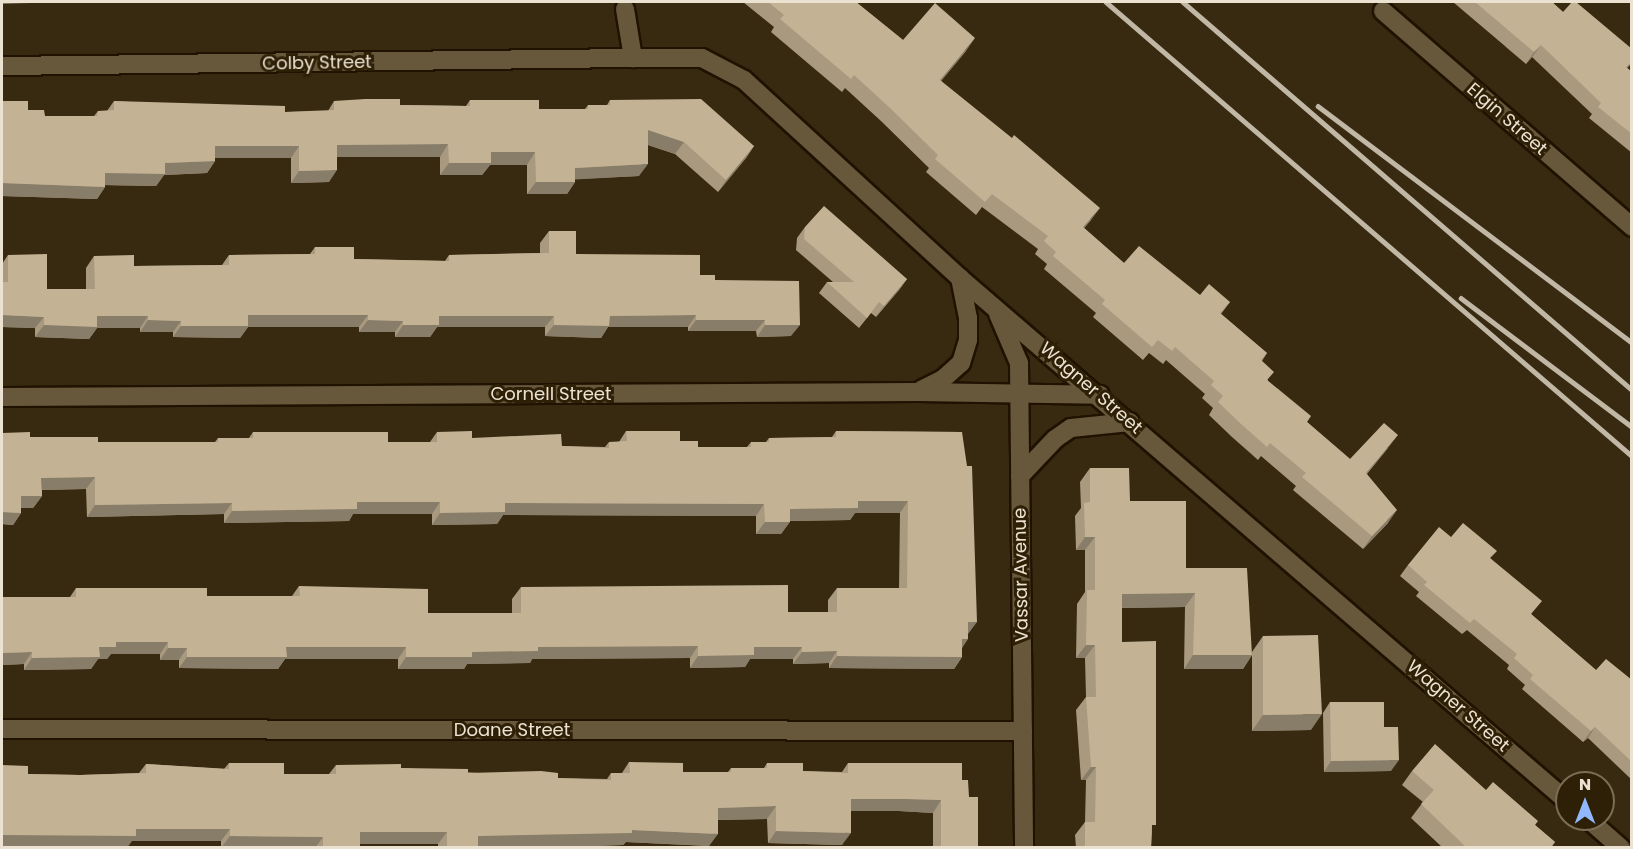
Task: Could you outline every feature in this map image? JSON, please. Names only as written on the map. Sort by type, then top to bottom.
[{"type":"street","points":[[625,9],[633,58]]},
{"type":"street","name":"Elgin Street","points":[[1383,11],[1632,227]]},
{"type":"street","name":"Colby Street","points":[[2,66],[633,58]]},
{"type":"street","name":"Wagner Street","points":[[633,58],[702,58],[744,80],[994,308],[1100,395],[1555,791]]},
{"type":"street","points":[[918,392],[943,380],[961,363],[968,340],[968,318],[960,278]]},
{"type":"street","name":"Vassar Avenue","points":[[994,308],[1016,354],[1020,392],[1024,848]]},
{"type":"street","name":"Cornell Street","points":[[2,397],[918,392],[1100,395]]},
{"type":"street","points":[[1020,476],[1054,439],[1071,428],[1130,422]]},
{"type":"street","name":"Doane Street","points":[[2,729],[1023,731]]},
{"type":"street","points":[[1602,831],[1621,848]]},
{"type":"building","points":[[768,2],[856,2],[903,40],[935,3],[975,38],[940,80],[1012,138],[1014,135],[1100,208],[1083,227],[1124,263],[1139,246],[1200,295],[1209,284],[1230,302],[1220,313],[1267,353],[1261,360],[1274,372],[1267,380],[1311,416],[1307,422],[1350,459],[1384,423],[1398,435],[1366,473],[1397,510],[1372,536],[1302,477],[1306,473],[1270,443],[1267,447],[1218,402],[1223,396],[1211,385],[1214,381],[1175,347],[1172,351],[1158,340],[1152,347],[1102,304],[1105,300],[1053,256],[1056,252],[1044,241],[1048,236],[992,194],[985,202],[935,159],[938,155],[890,108],[854,75],[851,79],[780,19],[784,15]]},
{"type":"building","points":[[1475,2],[1552,2],[1563,12],[1572,2],[1576,2],[1632,49],[1632,61],[1626,67],[1632,72],[1632,134],[1598,107],[1601,103],[1541,45],[1534,52]]},
{"type":"building","points":[[400,99],[400,105],[470,106],[470,100],[539,100],[539,109],[588,109],[588,105],[610,105],[610,100],[701,99],[754,146],[726,180],[684,142],[648,130],[648,164],[575,168],[575,182],[536,182],[535,152],[491,152],[491,163],[449,163],[448,144],[337,145],[337,170],[299,171],[299,146],[215,146],[215,161],[165,163],[165,174],[105,173],[105,187],[2,183],[2,101],[28,101],[28,110],[44,110],[45,116],[97,116],[98,111],[114,110],[114,101],[285,106],[285,112],[334,110],[334,101]]},
{"type":"building","points":[[824,206],[907,279],[884,306],[879,302],[867,318],[827,282],[854,282],[804,239],[805,227]]},
{"type":"building","points":[[549,231],[576,231],[576,254],[700,255],[700,275],[715,275],[715,280],[799,281],[800,325],[765,325],[765,320],[696,320],[696,315],[610,316],[609,326],[554,325],[554,316],[439,316],[439,325],[403,325],[403,321],[368,320],[368,315],[248,315],[248,326],[181,326],[181,321],[148,320],[148,316],[97,316],[97,327],[44,325],[44,317],[2,315],[2,282],[8,282],[8,255],[47,254],[47,289],[95,289],[94,256],[134,255],[134,266],[229,265],[229,255],[315,254],[315,247],[354,247],[354,259],[449,261],[449,255],[549,253]]},
{"type":"building","points":[[472,431],[472,438],[561,434],[562,446],[609,448],[609,442],[627,441],[626,431],[680,431],[680,441],[698,441],[698,447],[751,447],[751,442],[769,442],[769,438],[836,437],[836,431],[962,432],[967,466],[972,466],[977,622],[968,622],[968,639],[962,639],[962,657],[837,656],[837,651],[802,652],[802,647],[754,647],[754,655],[698,656],[698,646],[538,647],[538,651],[472,652],[472,657],[406,657],[406,647],[286,647],[287,657],[187,657],[187,648],[168,648],[168,642],[116,642],[116,647],[99,647],[100,657],[32,658],[32,652],[2,653],[2,597],[76,597],[76,588],[207,588],[207,596],[300,596],[299,586],[428,589],[428,613],[521,613],[521,587],[788,585],[788,612],[837,612],[837,588],[907,588],[908,501],[858,501],[858,508],[790,509],[790,522],[765,522],[764,504],[505,503],[505,512],[440,513],[440,502],[357,502],[357,509],[232,511],[232,503],[95,505],[95,477],[41,478],[42,496],[21,496],[21,513],[2,512],[2,433],[30,432],[30,437],[98,437],[98,442],[218,442],[218,438],[253,438],[253,432],[388,432],[388,442],[437,442],[437,432]]},
{"type":"building","points":[[1090,468],[1129,468],[1130,501],[1186,501],[1186,568],[1247,568],[1252,655],[1193,655],[1195,593],[1122,594],[1122,642],[1156,641],[1156,825],[1152,825],[1151,848],[1085,848],[1085,822],[1095,822],[1096,767],[1091,767],[1086,697],[1096,697],[1095,645],[1086,645],[1087,590],[1095,590],[1095,537],[1085,537],[1084,503],[1090,502]]},
{"type":"building","points":[[1463,523],[1497,551],[1490,558],[1542,601],[1531,614],[1596,670],[1606,659],[1632,680],[1632,762],[1595,727],[1591,731],[1530,679],[1533,675],[1514,658],[1517,654],[1474,619],[1470,623],[1424,585],[1427,582],[1408,565],[1439,527],[1451,537]]},
{"type":"building","points":[[1318,635],[1322,714],[1263,715],[1263,636]]},
{"type":"building","points":[[1330,702],[1384,702],[1384,727],[1398,727],[1399,760],[1331,761]]},
{"type":"building","points":[[1435,744],[1486,790],[1493,782],[1538,821],[1535,825],[1555,842],[1550,848],[1467,848],[1421,804],[1434,790],[1412,771]]},
{"type":"building","points":[[629,762],[683,763],[683,772],[731,772],[731,768],[767,768],[767,763],[803,763],[803,771],[848,773],[848,763],[962,763],[962,780],[968,780],[969,797],[978,797],[978,848],[941,848],[941,800],[907,799],[851,799],[851,833],[776,831],[776,806],[718,808],[718,834],[632,830],[632,833],[478,836],[478,848],[447,848],[447,832],[360,832],[360,848],[323,848],[323,837],[230,836],[230,829],[136,829],[136,836],[2,835],[2,765],[28,766],[28,774],[80,775],[146,773],[146,764],[229,769],[229,763],[284,763],[284,774],[336,774],[336,765],[401,764],[401,768],[468,769],[468,773],[541,771],[558,773],[558,778],[611,780],[611,773],[630,773]]},
{"type":"railway","points":[[1106,2],[1632,456]]},
{"type":"railway","points":[[1183,2],[1632,390]]},
{"type":"railway","points":[[1318,106],[1632,343]]},
{"type":"railway","points":[[1461,298],[1632,427]]}]
